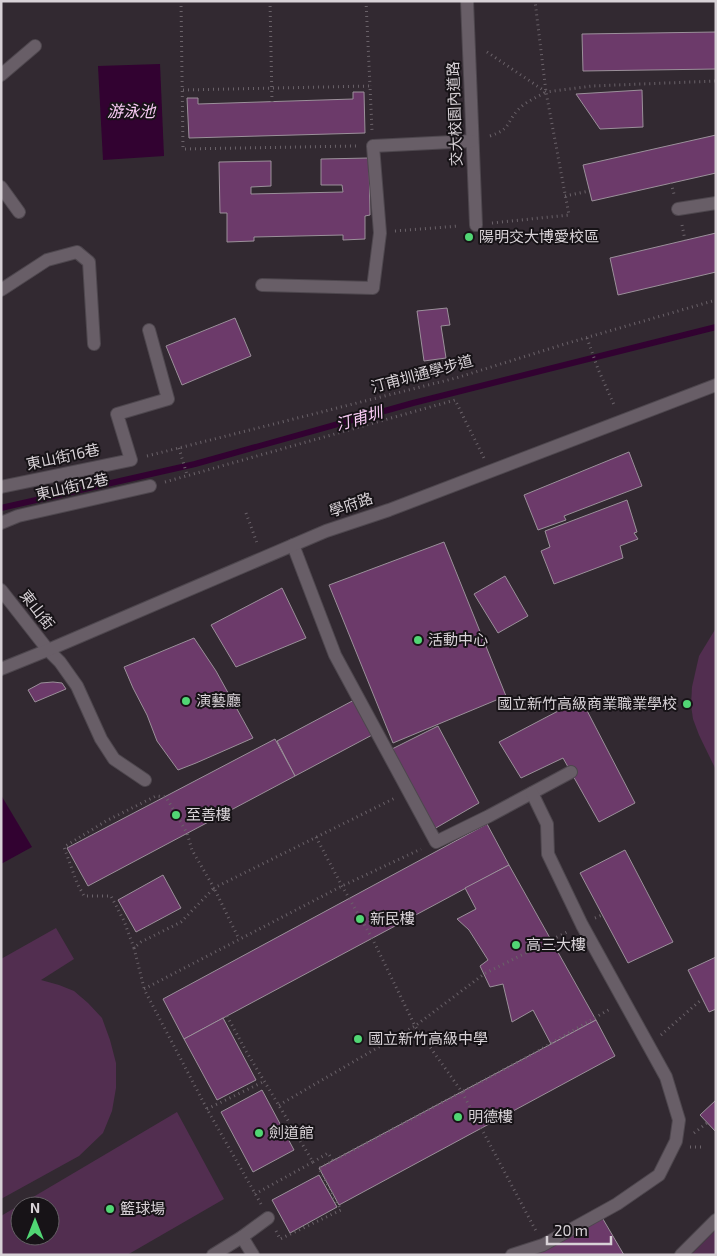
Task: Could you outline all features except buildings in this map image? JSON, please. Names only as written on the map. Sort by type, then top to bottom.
[{"type":"street","name":"交大校園內道路","points":[[468,1],[476,225]]},
{"type":"street","points":[[1,75],[35,46]]},
{"type":"street","points":[[262,285],[373,288],[380,232],[373,146],[472,142]]},
{"type":"street","points":[[1,187],[19,212]]},
{"type":"street","points":[[678,209],[716,203]]},
{"type":"street","points":[[1,290],[47,260],[77,252],[89,262],[94,344]]},
{"type":"street","points":[[131,460],[117,414],[168,399],[149,330]]},
{"type":"street","name":"學府路","points":[[1,669],[326,531],[388,510],[716,385]]},
{"type":"street","name":"東山街16巷","points":[[1,487],[131,460]]},
{"type":"street","name":"東山街12巷","points":[[1,523],[18,516],[150,486]]},
{"type":"street","points":[[293,545],[335,655],[436,842],[490,816],[571,772]]},
{"type":"street","name":"東山街","points":[[1,590],[48,650],[60,662],[77,686],[101,738],[114,759],[145,780]]},
{"type":"street","points":[[512,1255],[543,1245],[617,1204],[659,1175],[676,1141],[679,1120],[666,1077],[582,925],[548,854],[547,824],[532,793]]},
{"type":"street","points":[[213,1255],[268,1218]]},
{"type":"street","points":[[681,1255],[716,1220]]},
{"type":"street","points":[[242,1237],[253,1255]]},
{"type":"path","points":[[181,1],[183,149],[373,146],[366,1]]},
{"type":"path","points":[[270,1],[272,102]]},
{"type":"path","points":[[535,1],[546,92],[569,215]]},
{"type":"path","points":[[469,40],[546,92]]},
{"type":"path","points":[[472,142],[498,133],[507,127],[519,109],[546,92],[592,86],[716,80]]},
{"type":"path","points":[[183,90],[370,86]]},
{"type":"path","points":[[565,196],[590,191]]},
{"type":"path","name":"汀甫圳通學步道","points":[[131,460],[456,378],[716,300]]},
{"type":"path","points":[[586,338],[622,421]]},
{"type":"path","points":[[150,486],[455,400],[490,471]]},
{"type":"path","points":[[179,448],[187,475]]},
{"type":"path","points":[[246,513],[263,558]]},
{"type":"path","points":[[134,948],[141,942],[181,922],[214,888],[409,791]]},
{"type":"path","points":[[238,940],[214,888],[192,850],[187,833],[166,796],[156,796],[114,816],[64,847],[77,883],[84,896],[111,896],[124,921],[134,948],[144,988],[207,1110],[280,1238],[341,1210],[319,1168],[531,1055],[624,1000]]},
{"type":"path","points":[[316,837],[372,938],[416,1026],[462,1092],[543,1245]]},
{"type":"path","points":[[144,988],[342,886],[436,842]]},
{"type":"path","points":[[279,1105],[416,1026],[484,974],[602,915]]},
{"type":"path","points":[[650,1046],[702,999]]},
{"type":"path","points":[[227,1016],[313,1162]]},
{"type":"path","points":[[207,1110],[265,1081]]},
{"type":"path","points":[[256,1194],[328,1153],[333,1161]]},
{"type":"shaded area","points":[[716,628],[716,770],[699,735],[693,719],[691,705],[692,687],[699,656]]},
{"type":"shaded area","points":[[56,928],[74,959],[41,980],[74,991],[102,1018],[116,1063],[116,1088],[112,1111],[103,1133],[79,1156],[1,1199],[1,959]]},
{"type":"shaded area","points":[[177,1112],[224,1199],[127,1255],[1,1255],[1,1216],[10,1211],[10,1246],[60,1246],[60,1196],[35,1196]]},
{"type":"shaded area","points":[[716,1230],[716,1255],[691,1255]]},
{"type":"water","name":"游泳池","points":[[160,64],[164,156],[103,160],[98,66]]},
{"type":"water","points":[[1,795],[32,847],[1,864]]},
{"type":"waterway","name":"汀甫圳","points":[[1,508],[195,464],[413,403],[716,327]]},
{"type":"place","name":"陽明交大博愛校區","points":[[469,237]]},
{"type":"place","name":"活動中心","points":[[418,640]]},
{"type":"place","name":"演藝廳","points":[[186,701]]},
{"type":"place","name":"國立新竹高級商業職業學校","points":[[687,704]]},
{"type":"place","name":"至善樓","points":[[176,815]]},
{"type":"place","name":"新民樓","points":[[360,919]]},
{"type":"place","name":"高三大樓","points":[[516,945]]},
{"type":"place","name":"國立新竹高級中學","points":[[358,1039]]},
{"type":"place","name":"明德樓","points":[[458,1117]]},
{"type":"place","name":"劍道館","points":[[259,1133]]},
{"type":"place","name":"籃球場","points":[[110,1209]]}]
